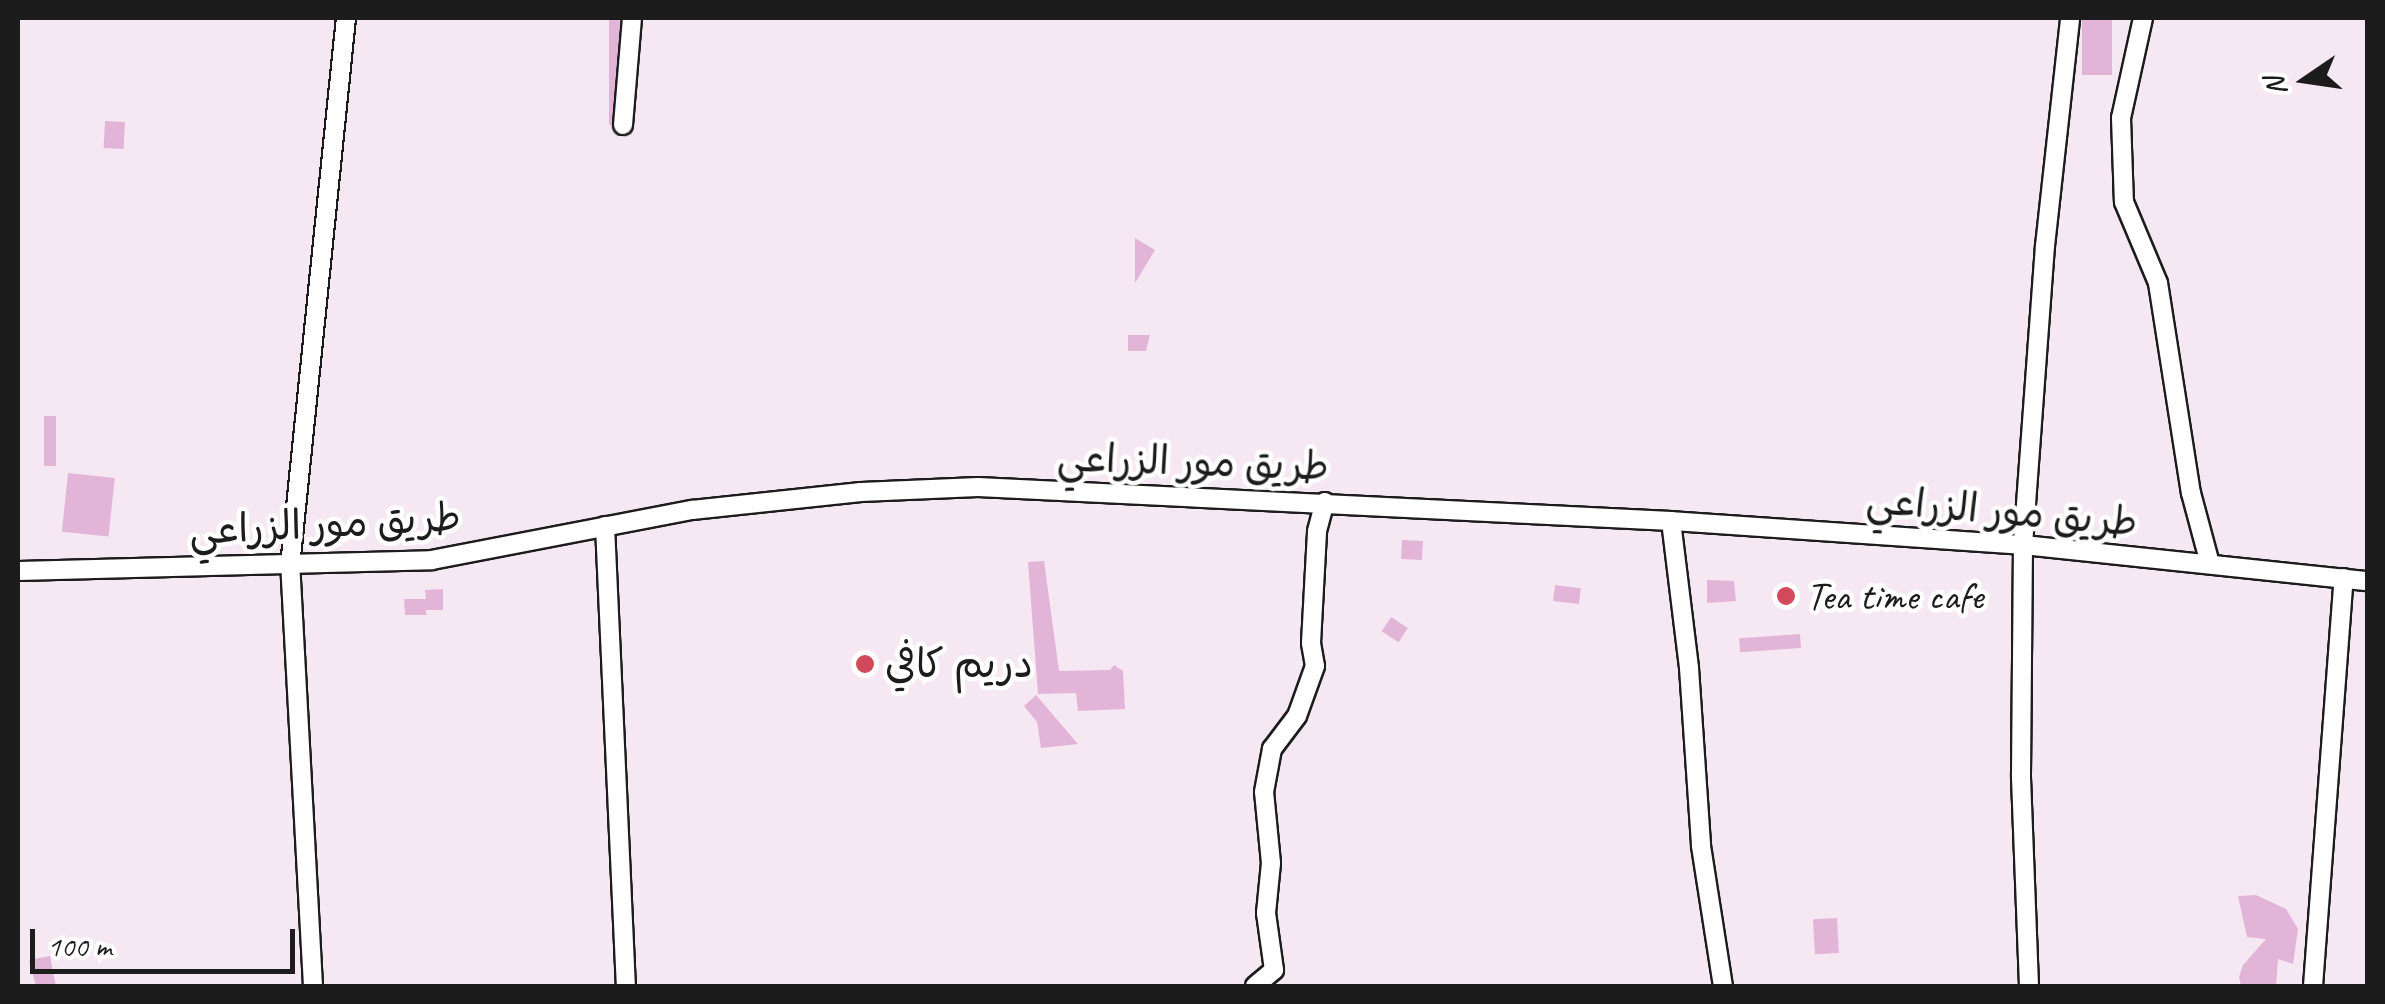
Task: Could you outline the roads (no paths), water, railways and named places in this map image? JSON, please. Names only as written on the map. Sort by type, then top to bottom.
[{"type":"street","points":[[313,986],[290,566],[346,18]]},
{"type":"street","points":[[623,125],[632,18]]},
{"type":"street","points":[[2029,986],[2021,774],[2023,545],[2045,246],[2070,18]]},
{"type":"street","points":[[2144,18],[2121,118],[2124,202],[2158,283],[2191,494],[2210,564]]},
{"type":"street","name":"طريق مور الزراعي","points":[[18,571],[432,560],[604,526],[765,501],[978,487],[1671,521],[2023,545],[2368,581]]},
{"type":"street","points":[[1254,986],[1274,970],[1266,913],[1271,863],[1264,792],[1272,749],[1297,716],[1315,666],[1311,643],[1317,531],[1325,502]]},
{"type":"street","points":[[1671,521],[1689,668],[1701,846],[1722,986]]},
{"type":"street","points":[[604,526],[626,986]]},
{"type":"street","points":[[2312,986],[2344,578]]},
{"type":"place","name":"Tea time cafe","points":[[1786,596]]},
{"type":"place","name":"دريم كافي","points":[[865,664]]}]
